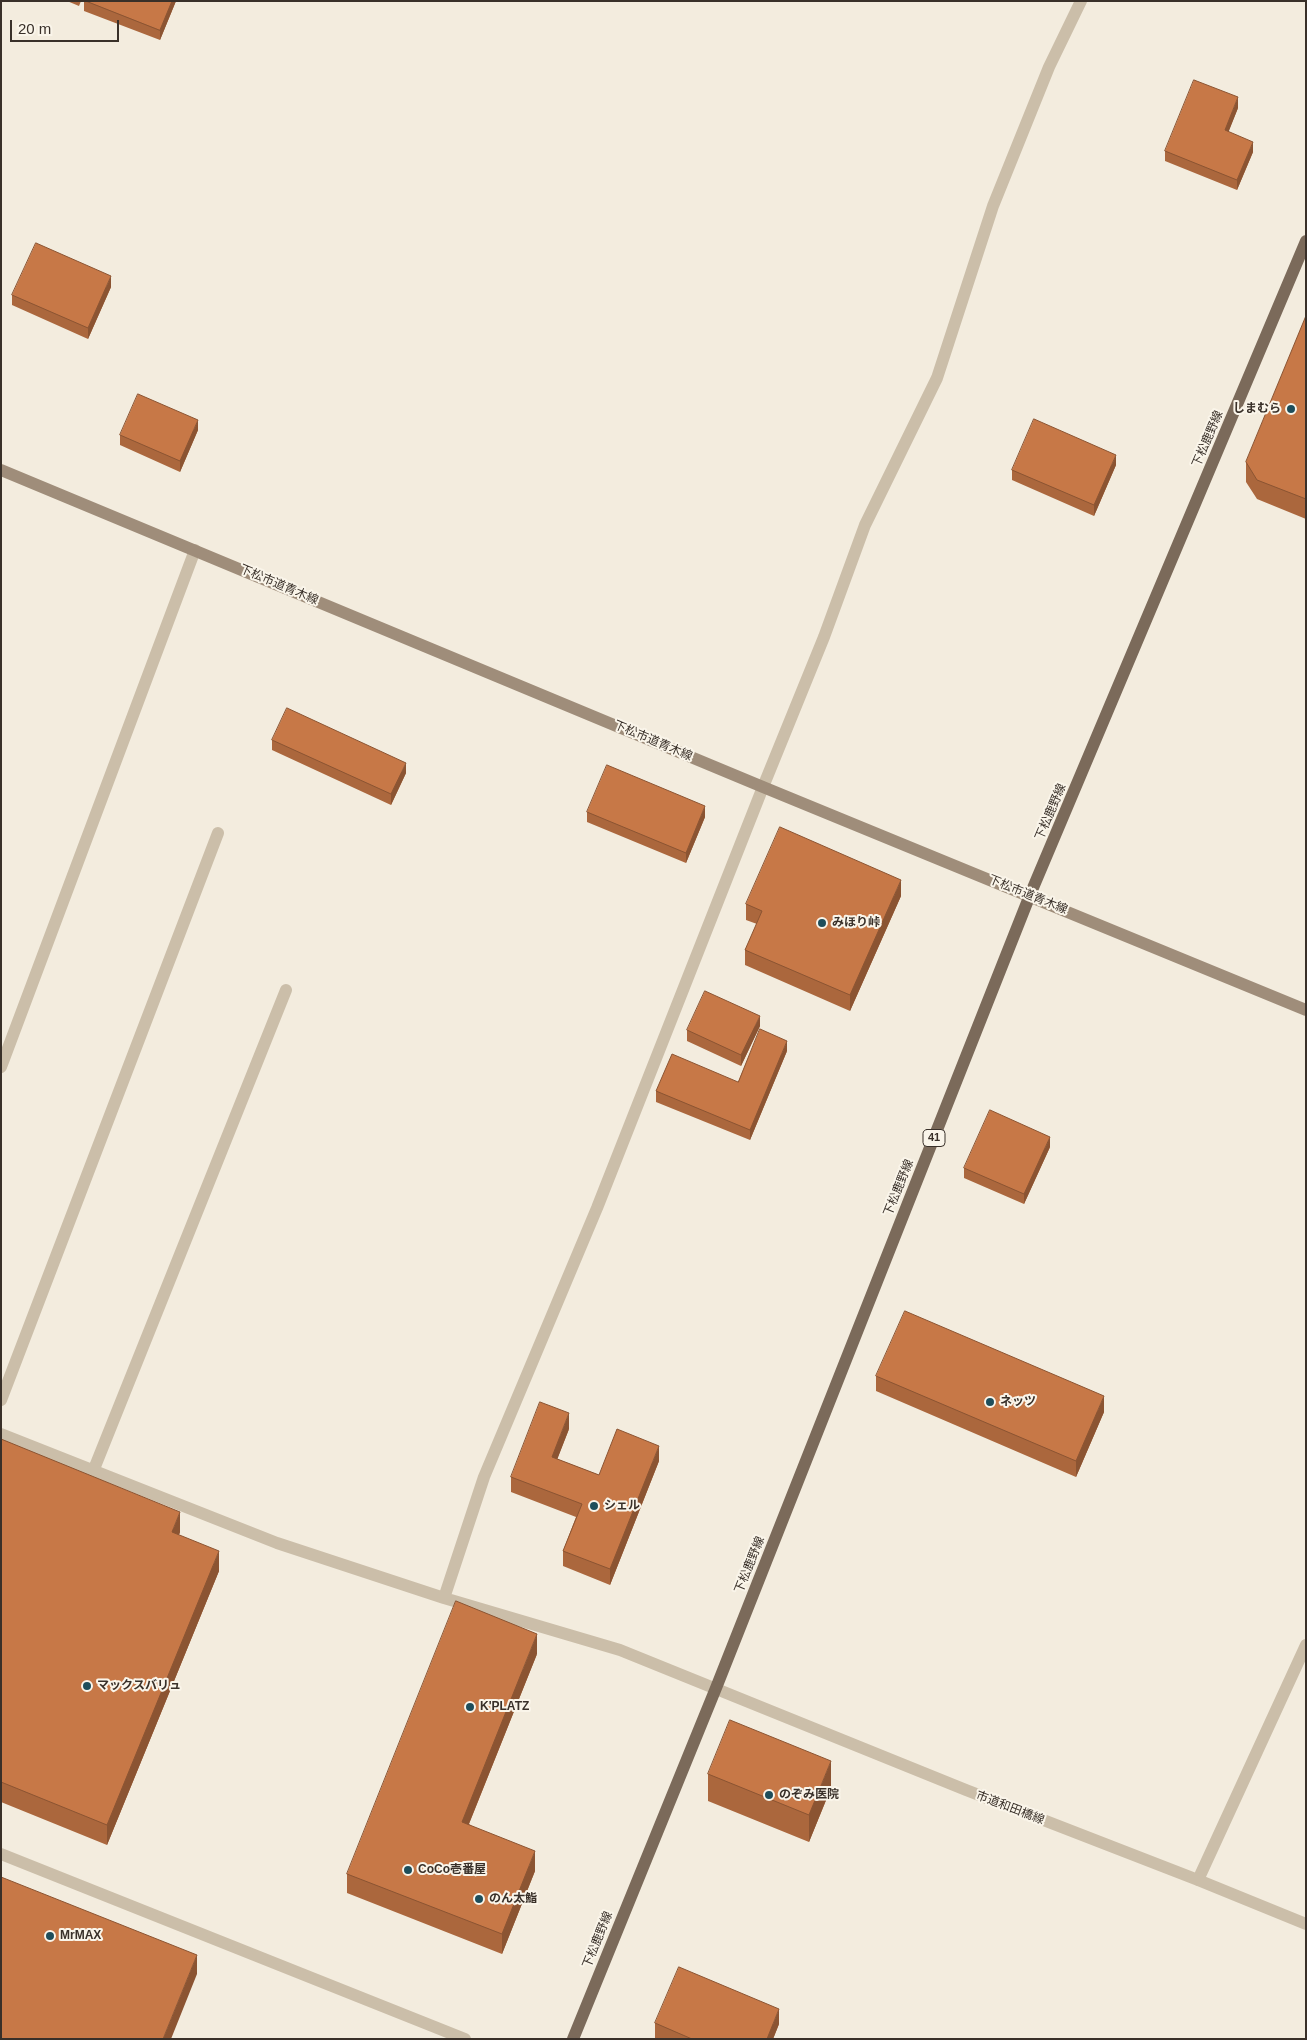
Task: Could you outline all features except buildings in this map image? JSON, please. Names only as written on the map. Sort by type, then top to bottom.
[{"type":"main road","name":"下松鹿野線","points":[[573,2039],[716,1688],[1030,896],[1306,241]]},
{"type":"street","points":[[444,1598],[484,1476],[597,1208],[824,637],[865,524],[937,378],[993,206],[1048,67],[1081,1]]},
{"type":"street","name":"下松市道青木線","points":[[1,470],[763,787],[1306,1010]]},
{"type":"street","points":[[1,1067],[195,550]]},
{"type":"street","points":[[1,1400],[218,833]]},
{"type":"street","points":[[94,1469],[286,990]]},
{"type":"street","name":"市道和田橋線","points":[[1,1434],[94,1469],[277,1543],[444,1598],[620,1650],[966,1790],[1306,1924]]},
{"type":"street","points":[[1198,1880],[1306,1645]]},
{"type":"street","points":[[1,1854],[465,2039]]},
{"type":"place","name":"しまむら","points":[[1291,409]]},
{"type":"place","name":"みほり峠","points":[[822,923]]},
{"type":"place","name":"ネッツ","points":[[990,1402]]},
{"type":"place","name":"シェル","points":[[594,1506]]},
{"type":"place","name":"マックスバリュ","points":[[87,1686]]},
{"type":"place","name":"K'PLATZ","points":[[470,1707]]},
{"type":"place","name":"のぞみ医院","points":[[769,1795]]},
{"type":"place","name":"CoCo壱番屋","points":[[408,1870]]},
{"type":"place","name":"のん太鮨","points":[[479,1899]]},
{"type":"place","name":"MrMAX","points":[[50,1936]]}]
